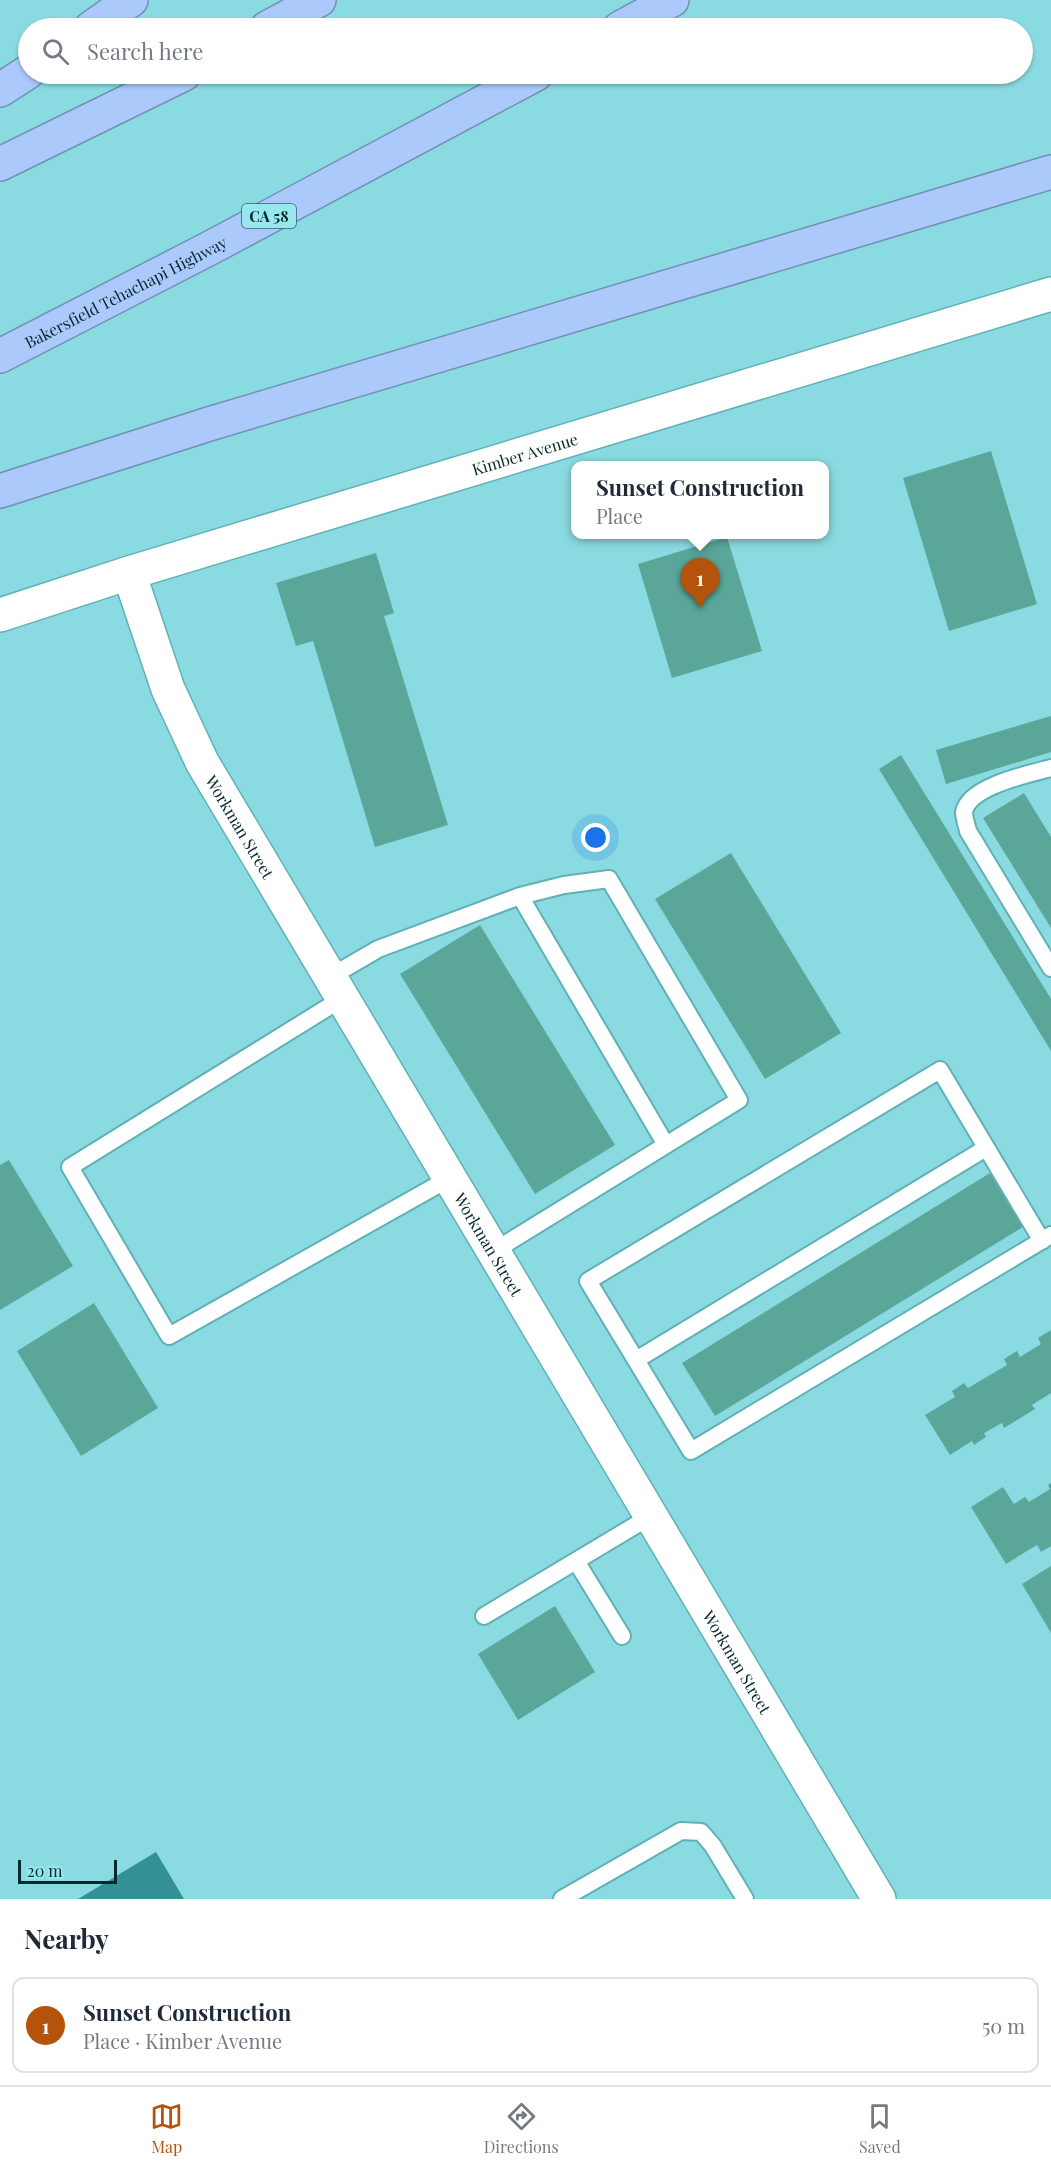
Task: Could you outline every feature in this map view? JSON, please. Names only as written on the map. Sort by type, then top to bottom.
[{"type":"highway","points":[[105,18],[131,0]]},
{"type":"highway","points":[[286,18],[319,0]]},
{"type":"highway","points":[[639,18],[672,0]]},
{"type":"highway","points":[[0,90],[18,78]]},
{"type":"highway","points":[[0,164],[164,84]]},
{"type":"highway","name":"Bakersfield Tehachapi Highway","points":[[0,356],[212,247],[517,84]]},
{"type":"highway","points":[[0,491],[209,424],[1051,172]]},
{"type":"street","name":"Kimber Avenue","points":[[0,615],[129,573],[1051,294]]},
{"type":"street","name":"Workman Street","points":[[129,573],[168,689],[202,762],[879,1899]]},
{"type":"lane","points":[[1051,768],[985,790],[970,799],[964,813],[968,831],[1051,968]]},
{"type":"lane","points":[[450,1178],[169,1336],[70,1167],[337,988],[378,949],[520,896],[564,885],[609,879],[739,1100],[494,1251]]},
{"type":"lane","points":[[520,896],[666,1145]]},
{"type":"lane","points":[[940,1070],[986,1148],[1046,1238],[691,1451],[588,1281],[940,1070]]},
{"type":"lane","points":[[636,1360],[986,1148]]},
{"type":"lane","points":[[484,1616],[651,1516]]},
{"type":"lane","points":[[576,1561],[622,1636]]},
{"type":"lane","points":[[562,1899],[681,1831],[701,1832],[713,1846],[745,1899]]},
{"type":"water","points":[[156,1852],[184,1899],[78,1899]]},
{"type":"building","points":[[991,451],[1037,604],[949,631],[903,478]]},
{"type":"building","points":[[720,539],[728,539],[762,651],[672,678],[638,564]]},
{"type":"building","points":[[376,553],[394,613],[384,616],[448,825],[375,847],[313,641],[296,646],[276,583]]},
{"type":"building","points":[[1051,716],[1051,752],[946,784],[936,750]]},
{"type":"building","points":[[901,755],[1051,999],[1051,1051],[879,769]]},
{"type":"building","points":[[1024,793],[1051,837],[1051,928],[983,818]]},
{"type":"building","points":[[731,853],[841,1033],[765,1079],[655,899]]},
{"type":"building","points":[[480,925],[615,1145],[535,1194],[400,974]]},
{"type":"building","points":[[9,1160],[73,1266],[0,1310],[0,1165]]},
{"type":"building","points":[[990,1173],[1023,1227],[715,1416],[682,1363]]},
{"type":"building","points":[[94,1303],[158,1408],[81,1456],[17,1351]]},
{"type":"building","points":[[1051,1330],[1051,1393],[1032,1405],[1035,1409],[1004,1428],[1002,1423],[984,1433],[986,1437],[974,1445],[972,1441],[950,1455],[925,1415],[955,1397],[952,1391],[964,1383],[968,1388],[1007,1365],[1004,1359],[1017,1351],[1020,1357],[1041,1344],[1038,1338]]},
{"type":"building","points":[[1051,1483],[1051,1546],[1041,1552],[1037,1545],[1006,1564],[971,1507],[1003,1487],[1014,1504],[1025,1497],[1029,1502],[1050,1489],[1048,1485]]},
{"type":"building","points":[[1051,1566],[1051,1633],[1022,1584]]},
{"type":"building","points":[[555,1606],[595,1672],[518,1720],[478,1654]]},
{"type":"place","name":"Sunset Construction","points":[[700,608]]}]
